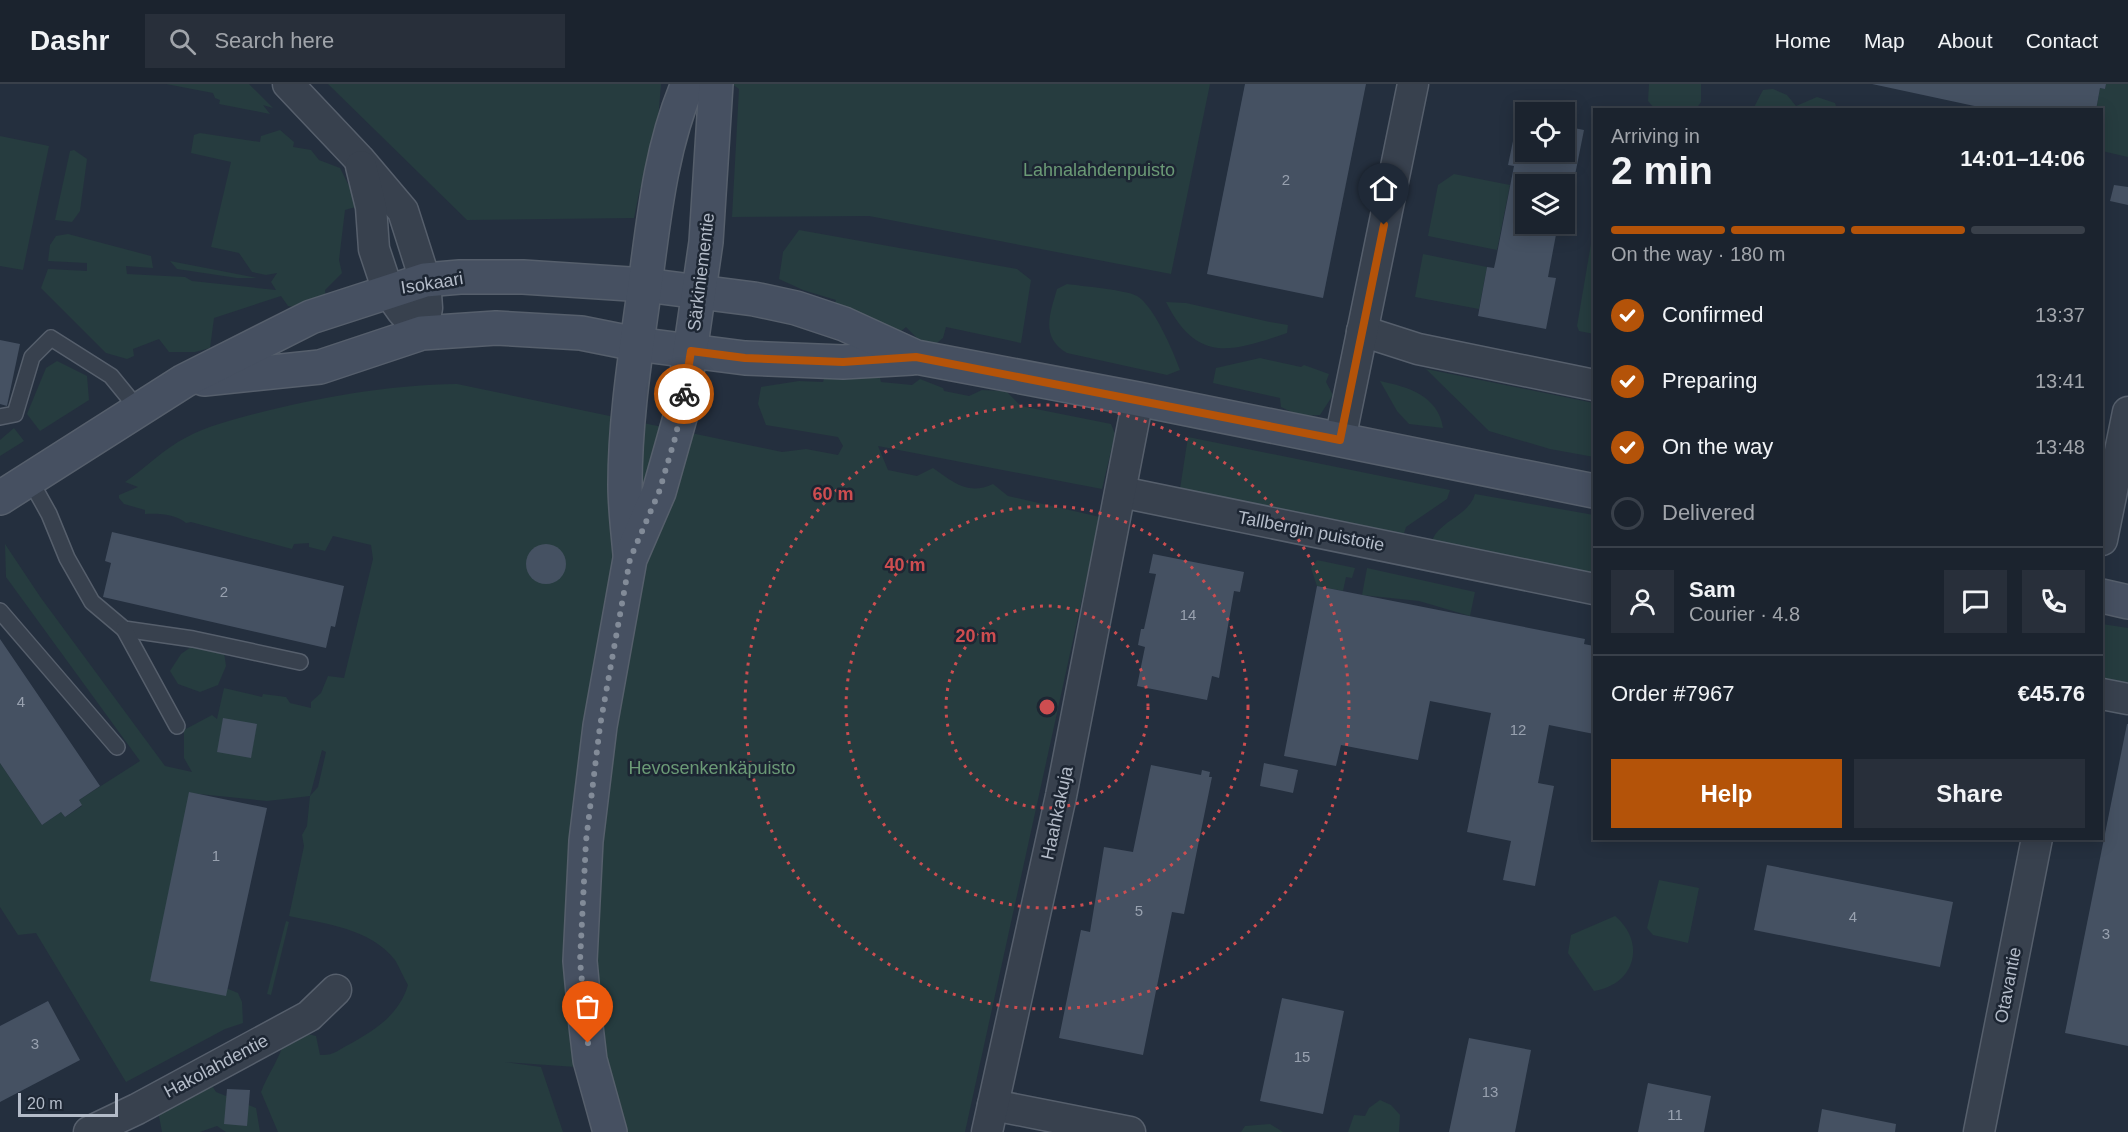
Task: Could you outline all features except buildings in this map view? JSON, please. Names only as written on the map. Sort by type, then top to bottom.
[{"type":"street","points":[[288,84],[359,159],[402,211],[425,280],[427,309],[422,333]]},
{"type":"street","name":"Särkiniementie","points":[[630,559],[625,487],[629,401],[658,189],[680,104],[688,84]]},
{"type":"street","name":"Särkiniementie","points":[[610,1132],[590,1060],[580,961],[586,841],[615,632],[630,559],[659,492],[676,435],[691,351],[706,242],[717,84]]},
{"type":"street","points":[[1340,440],[1413,84]]},
{"type":"street","points":[[359,159],[371,207],[374,249],[388,291],[422,333]]},
{"type":"street","name":"Isokaari","points":[[0,498],[184,381],[311,317],[425,280],[460,277],[523,277],[699,291]]},
{"type":"street","points":[[699,291],[796,308],[844,324],[916,357],[1138,399],[1593,491]]},
{"type":"street","name":"Isokaari","points":[[184,381],[320,367],[422,333],[496,328],[580,333],[636,344],[691,351]]},
{"type":"street","points":[[1362,332],[1418,349],[1593,385]]},
{"type":"street","points":[[691,351],[745,358],[843,362],[916,357]]},
{"type":"street","points":[[1121,492],[1138,399]]},
{"type":"street","points":[[2103,536],[2114,493],[2128,412]]},
{"type":"street","name":"Tallbergin puistotie","points":[[1121,492],[1593,589]]},
{"type":"street","name":"Haahkakuja","points":[[990,1118],[1061,796],[1121,492]]},
{"type":"street","points":[[2103,596],[2128,602]]},
{"type":"street","points":[[2103,694],[2128,699]]},
{"type":"street","name":"Otavantie","points":[[1979,1132],[2037,840]]},
{"type":"street","name":"Hakolahdentie","points":[[89,1132],[137,1109],[309,1016],[336,990]]},
{"type":"street","points":[[990,1118],[1130,1132]]},
{"type":"lane","points":[[0,417],[15,414],[32,357],[51,338],[111,376],[138,409]]},
{"type":"lane","points":[[30,480],[49,514],[67,558],[92,602],[124,629],[177,726]]},
{"type":"lane","points":[[0,611],[117,747]]},
{"type":"lane","points":[[124,629],[194,639],[300,662]]},
{"type":"green space","points":[[166,84],[249,84],[273,108],[263,105],[270,114],[219,104],[220,100],[215,98],[213,93]]},
{"type":"green space","points":[[328,84],[661,84],[658,121],[646,186],[640,188],[634,218],[467,220]]},
{"type":"green space","name":"Lahnalahdenpuisto","points":[[732,84],[1210,84],[1171,274],[869,216],[732,217],[739,89]]},
{"type":"green space","points":[[1649,84],[1701,84],[1701,102],[1697,108],[1654,108],[1648,101]]},
{"type":"green space","points":[[2106,84],[2128,84],[2128,157],[2103,151],[2103,108],[2096,108],[2100,88],[2105,89]]},
{"type":"green space","points":[[1773,89],[1787,95],[1796,106],[1817,97],[1835,103],[1837,108],[1754,108],[1763,90]]},
{"type":"green space","points":[[280,130],[294,142],[293,147],[311,150],[319,160],[340,168],[359,206],[345,210],[339,260],[342,273],[325,290],[326,303],[318,311],[288,306],[281,296],[214,318],[210,348],[195,352],[169,352],[159,339],[133,349],[134,356],[127,359],[106,353],[41,288],[48,269],[87,271],[87,263],[48,261],[50,245],[56,236],[68,234],[151,256],[153,268],[126,266],[127,274],[185,277],[192,281],[276,290],[271,282],[277,273],[266,275],[252,272],[239,253],[211,247],[231,162],[191,153],[194,135],[200,133],[260,142],[261,136]]},
{"type":"green space","points":[[0,136],[49,146],[23,270],[0,266]]},
{"type":"green space","points":[[74,150],[87,159],[80,211],[72,222],[55,220],[70,151]]},
{"type":"green space","points":[[1454,174],[1510,185],[1497,250],[1428,236],[1438,185]]},
{"type":"green space","name":"Hevosenkenkäpuisto","points":[[799,230],[1017,269],[1031,280],[1021,343],[946,327],[943,338],[932,347],[921,342],[906,327],[874,354],[881,382],[912,385],[920,379],[943,388],[944,391],[969,396],[982,390],[1006,391],[1021,406],[1111,424],[1115,434],[1102,489],[878,446],[888,470],[917,476],[933,468],[961,486],[976,489],[993,484],[1008,496],[1100,517],[965,1132],[612,1132],[590,1068],[504,1062],[541,1067],[563,1132],[278,1132],[261,1092],[285,1039],[300,1032],[316,1036],[320,1055],[335,1052],[385,1020],[399,1005],[408,985],[395,960],[373,941],[346,929],[289,916],[304,846],[302,835],[307,826],[310,796],[267,801],[189,793],[221,986],[238,993],[242,1002],[243,1023],[225,1029],[126,1082],[36,933],[18,935],[0,907],[0,763],[42,825],[61,812],[65,817],[82,806],[79,800],[140,761],[6,577],[5,544],[41,598],[165,766],[192,772],[184,758],[184,730],[212,715],[217,719],[224,688],[262,697],[263,694],[286,697],[290,703],[311,708],[311,702],[321,693],[328,676],[344,678],[373,559],[371,545],[333,536],[325,551],[309,547],[309,543],[294,544],[292,549],[191,522],[186,523],[172,516],[145,514],[145,510],[124,504],[119,498],[119,495],[138,487],[125,482],[178,442],[197,432],[238,418],[340,395],[457,384],[782,452],[806,449],[838,455],[843,446],[838,437],[766,425],[758,404],[761,387],[799,381],[823,382],[828,367],[848,352],[834,305],[836,300],[803,290],[779,279],[783,252]],"holes":[[[322,750],[326,752],[318,787],[310,796]]]},
{"type":"green space","points":[[1593,232],[1593,334],[1579,331],[1577,326]]},
{"type":"green space","points":[[1423,254],[1487,267],[1479,309],[1415,297]]},
{"type":"green space","points":[[170,261],[257,278],[237,278],[177,269]]},
{"type":"green space","points":[[1067,284],[1114,290],[1137,296],[1156,319],[1180,370],[1167,375],[1067,353],[1059,347],[1050,332],[1050,316],[1057,289]]},
{"type":"green space","points":[[1166,302],[1186,303],[1288,325],[1287,333],[1249,345],[1218,348],[1203,344],[1190,336]]},
{"type":"green space","points":[[1260,358],[1301,367],[1304,365],[1329,374],[1326,382],[1333,395],[1320,415],[1300,416],[1281,407],[1280,398],[1213,383],[1216,368]]},
{"type":"green space","points":[[57,361],[87,376],[89,400],[40,431],[27,414],[46,368]]},
{"type":"green space","points":[[1426,369],[1593,403],[1593,457],[1550,449],[1489,431]]},
{"type":"green space","points":[[1380,381],[1411,390],[1429,401],[1440,417],[1443,428],[1409,424],[1397,411]]},
{"type":"green space","points":[[14,428],[24,441],[0,456],[0,440]]},
{"type":"green space","points":[[1188,437],[1450,490],[1447,499],[1406,527],[1403,536],[1180,489]]},
{"type":"green space","points":[[1475,494],[1593,515],[1593,575],[1432,541],[1441,528],[1467,508]]},
{"type":"green space","points":[[1317,560],[1355,568],[1352,578],[1346,577],[1343,591],[1317,586],[1311,568]]},
{"type":"green space","points":[[1367,568],[1475,592],[1470,616],[1419,601],[1362,595]]},
{"type":"green space","points":[[2103,624],[2128,628],[2128,683],[2103,678]]},
{"type":"green space","points":[[191,647],[224,652],[226,666],[218,685],[200,692],[178,684],[170,671],[181,654]]},
{"type":"green space","points":[[1659,880],[1699,888],[1688,943],[1653,935],[1647,928]]},
{"type":"green space","points":[[1615,916],[1625,926],[1631,938],[1632,961],[1619,980],[1608,987],[1594,991],[1568,953],[1571,935]]},
{"type":"green space","points":[[286,921],[289,922],[271,995],[267,994]]},
{"type":"green space","points":[[209,1081],[216,1092],[256,1108],[260,1132],[226,1132],[217,1126],[200,1132],[162,1132],[158,1111]]},
{"type":"green space","points":[[1380,1100],[1391,1105],[1400,1115],[1399,1132],[1348,1132],[1354,1115],[1365,1116],[1369,1108]]},
{"type":"green space","points":[[1270,1124],[1283,1132],[1241,1132],[1245,1126]]},
{"type":"way so far","points":[[588,1043],[580,961],[586,841],[600,726],[615,632],[630,559],[659,492],[676,435],[684,394]]},
{"type":"route","points":[[684,394],[691,351],[745,358],[843,362],[916,357],[1340,440],[1384,225]]}]
